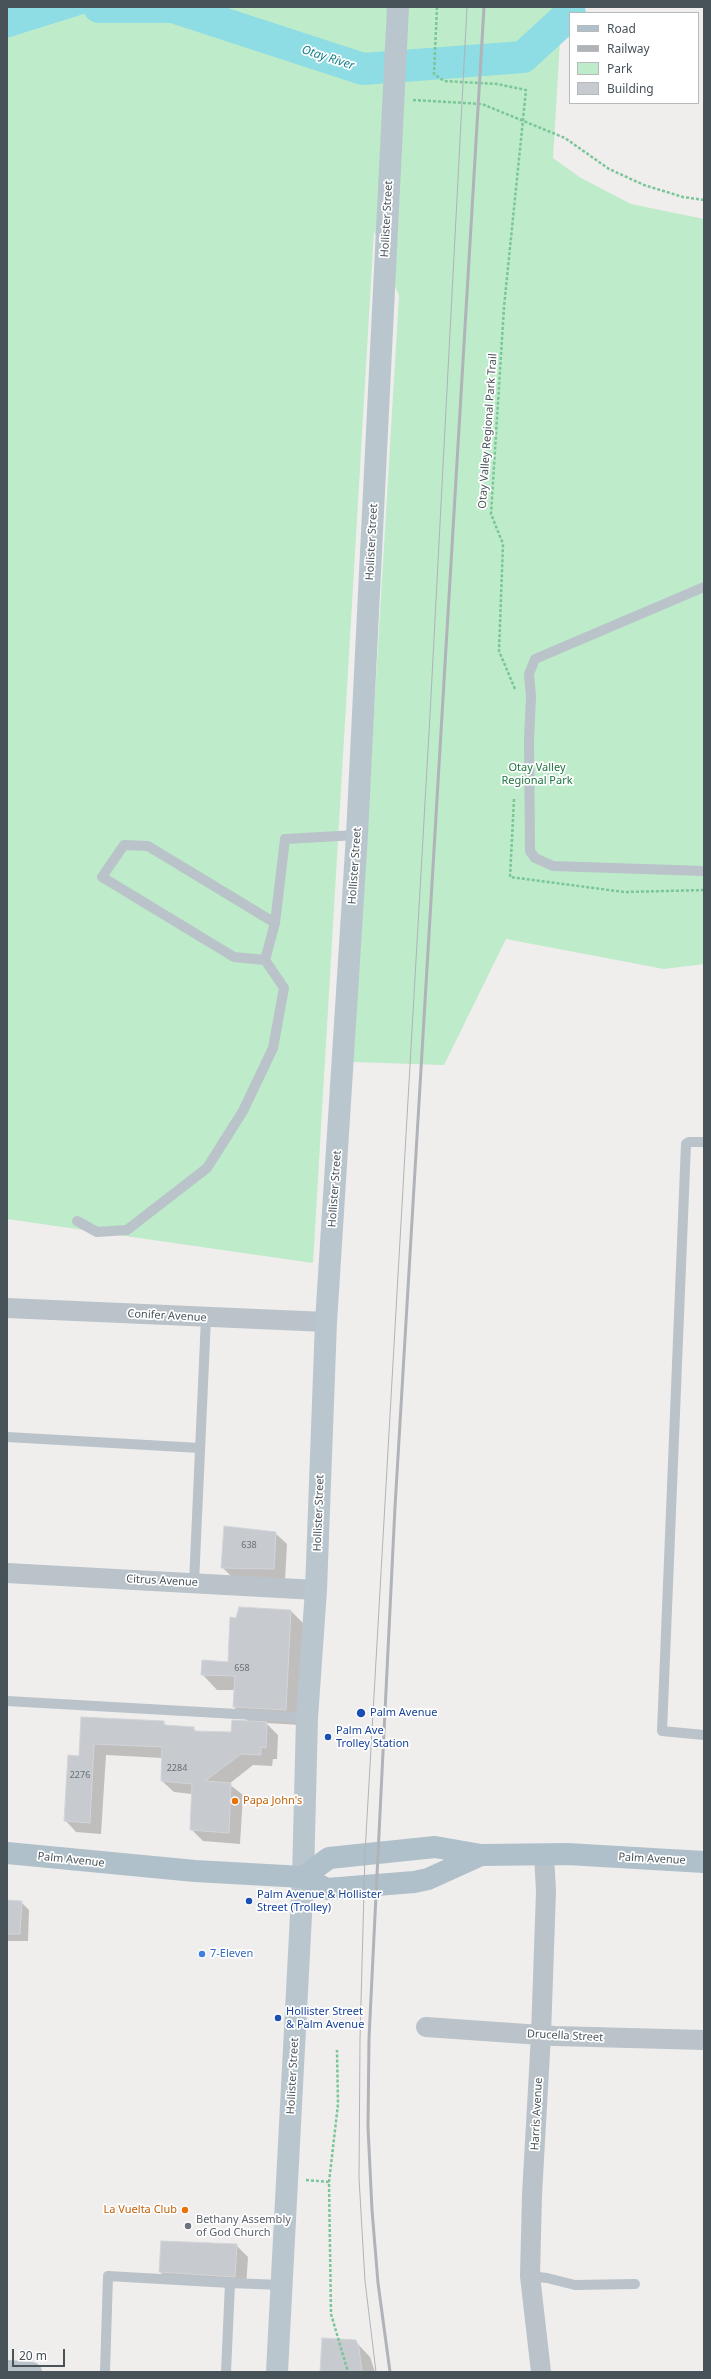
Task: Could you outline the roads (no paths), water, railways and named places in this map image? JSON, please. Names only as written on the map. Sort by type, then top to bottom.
[{"type":"main road","name":"Hollister Street","points":[[277,2372],[303,1877],[307,1718],[316,1590],[326,1322],[357,835],[398,7]]},
{"type":"main road","name":"Palm Avenue","points":[[303,1877],[329,1858],[435,1847],[481,1855],[544,1855],[704,1862]]},
{"type":"main road","name":"Palm Avenue","points":[[7,1854],[195,1871],[303,1877],[326,1889],[414,1882],[428,1879],[481,1855]]},
{"type":"street","name":"Conifer Avenue","points":[[7,1308],[206,1318],[326,1322]]},
{"type":"street","name":"Citrus Avenue","points":[[7,1573],[316,1590]]},
{"type":"street","name":"Harris Avenue","points":[[541,2372],[530,2276],[532,2196],[541,2035],[546,1891],[544,1855]]},
{"type":"street","name":"Drucella Street","points":[[426,2027],[541,2035],[704,2040]]},
{"type":"street","points":[[7,2370],[32,2372]]},
{"type":"lane","points":[[704,587],[535,659],[529,674],[531,697],[529,739],[530,851],[535,858],[553,866],[704,870]]},
{"type":"lane","points":[[77,1221],[97,1232],[127,1230],[207,1168],[243,1111],[273,1048],[284,988],[265,960],[275,923],[285,839],[357,835]]},
{"type":"lane","points":[[265,960],[234,957],[102,877],[124,845],[148,846],[275,923]]},
{"type":"lane","points":[[704,1142],[689,1142],[686,1144],[662,1730],[663,1732],[704,1735]]},
{"type":"lane","points":[[194,1583],[206,1318]]},
{"type":"lane","points":[[7,1437],[200,1448]]},
{"type":"lane","points":[[7,1702],[307,1718]]},
{"type":"lane","points":[[105,2372],[108,2276],[282,2285]]},
{"type":"lane","points":[[530,2276],[547,2278],[575,2285],[635,2284]]},
{"type":"lane","points":[[226,2372],[230,2283]]},
{"type":"water","points":[[7,7],[106,7],[7,38]]},
{"type":"waterway","name":"Otay River","points":[[99,7],[173,7],[363,69],[523,57],[569,15]]},
{"type":"tram line","points":[[376,2372],[365,2281],[359,2178],[360,2039],[365,1853],[430,715],[467,7]]},
{"type":"railway","points":[[390,2372],[378,2283],[372,2210],[368,2127],[369,2038],[395,1507],[484,7]]},
{"type":"place","name":"Palm Avenue","points":[[361,1713]]},
{"type":"place","name":"Palm Ave Trolley Station","points":[[328,1737]]},
{"type":"place","name":"Papa John's","points":[[235,1801]]},
{"type":"place","name":"Palm Avenue & Hollister Street (Trolley)","points":[[249,1901]]},
{"type":"place","name":"7-Eleven","points":[[202,1954]]},
{"type":"place","name":"Hollister Street & Palm Avenue","points":[[278,2018]]},
{"type":"place","name":"La Vuelta Club","points":[[185,2210]]},
{"type":"place","name":"Bethany Assembly of God Church","points":[[188,2226]]},
{"type":"park label","name":"Otay Valley Regional Park","points":[[537,774]]}]
